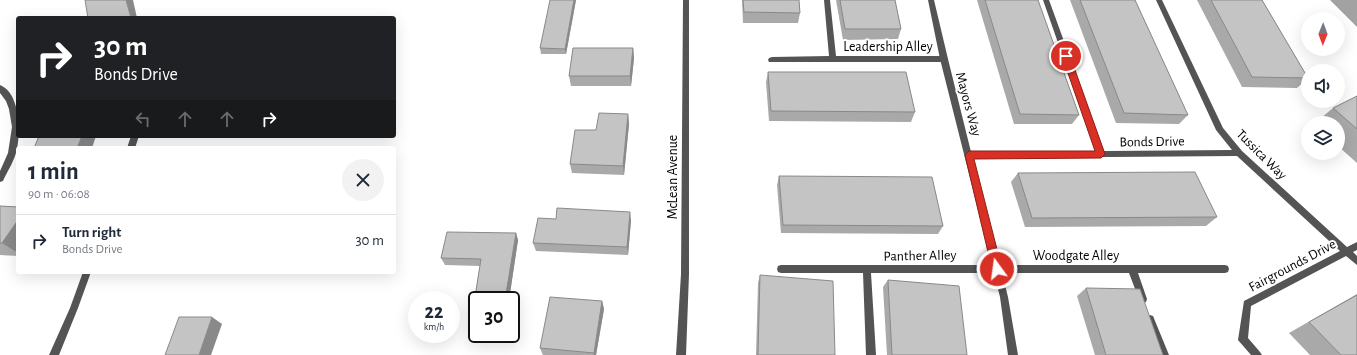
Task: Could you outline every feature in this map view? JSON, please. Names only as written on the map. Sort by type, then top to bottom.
[{"type":"street","name":"McLean Avenue","points":[[681,355],[685,274],[686,0]]},
{"type":"street","name":"Leadership Alley","points":[[827,0],[832,59]]},
{"type":"street","name":"Mayors Way","points":[[931,0],[944,59],[1004,297],[1013,355]]},
{"type":"street","points":[[1046,0],[1101,154]]},
{"type":"street","name":"Tussica Way","points":[[1158,0],[1220,130],[1239,153],[1357,261]]},
{"type":"street","name":"Leadership Alley","points":[[772,60],[944,59]]},
{"type":"street","points":[[0,88],[7,93],[14,113],[15,129],[12,152],[0,179]]},
{"type":"street","name":"Bonds Drive","points":[[969,155],[1239,153]]},
{"type":"street","name":"Fairgrounds Drive","points":[[1257,355],[1243,340],[1247,304],[1357,246]]},
{"type":"street","name":"Panther Alley","points":[[781,269],[997,269]]},
{"type":"street","name":"Woodgate Alley","points":[[997,269],[1226,269]]},
{"type":"street","name":"Woodgate Alley","points":[[1132,269],[1164,355]]},
{"type":"street","name":"Panther Alley","points":[[867,270],[871,355]]},
{"type":"street","points":[[54,355],[86,274]]},
{"type":"shaded area","points":[[1330,0],[1357,0],[1357,27],[1345,15],[1345,12],[1342,12]]},
{"type":"building","points":[[85,0],[126,0],[130,16],[88,16]]},
{"type":"building","points":[[550,0],[574,0],[565,49],[540,48]]},
{"type":"building","points":[[743,0],[799,0],[800,13],[744,12]]},
{"type":"building","points":[[840,0],[895,0],[901,29],[845,29]]},
{"type":"building","points":[[985,0],[1038,0],[1079,115],[1020,114]]},
{"type":"building","points":[[1080,0],[1135,0],[1188,115],[1124,113]]},
{"type":"building","points":[[1211,0],[1262,0],[1301,66],[1301,78],[1252,77]]},
{"type":"building","points":[[573,48],[633,48],[630,76],[569,76]]},
{"type":"building","points":[[768,72],[906,72],[915,112],[771,111]]},
{"type":"building","points":[[1357,96],[1357,129],[1345,118],[1345,116],[1342,116],[1333,108],[1345,108],[1345,102]]},
{"type":"building","points":[[599,113],[628,114],[623,166],[570,164],[575,130],[596,130]]},
{"type":"building","points":[[38,138],[81,138],[78,146],[35,146]]},
{"type":"building","points":[[1195,172],[1217,217],[1032,218],[1018,173]]},
{"type":"building","points":[[779,176],[932,177],[943,226],[783,225]]},
{"type":"building","points":[[0,206],[16,207],[16,223],[2,243],[0,243]]},
{"type":"building","points":[[557,208],[630,212],[627,247],[533,243],[538,218],[556,219]]},
{"type":"building","points":[[447,232],[516,233],[506,291],[476,291],[481,259],[441,258]]},
{"type":"building","points":[[760,275],[833,281],[835,355],[758,355]]},
{"type":"building","points":[[888,280],[959,286],[967,355],[892,355]]},
{"type":"building","points":[[1086,288],[1140,289],[1163,355],[1106,355]]},
{"type":"building","points":[[1357,295],[1357,355],[1341,355],[1309,322]]},
{"type":"building","points":[[550,297],[602,301],[594,353],[540,348]]},
{"type":"building","points":[[179,317],[212,317],[199,355],[165,355]]},
{"type":"route","points":[[997,269],[969,155],[1101,154],[1066,56]]}]
